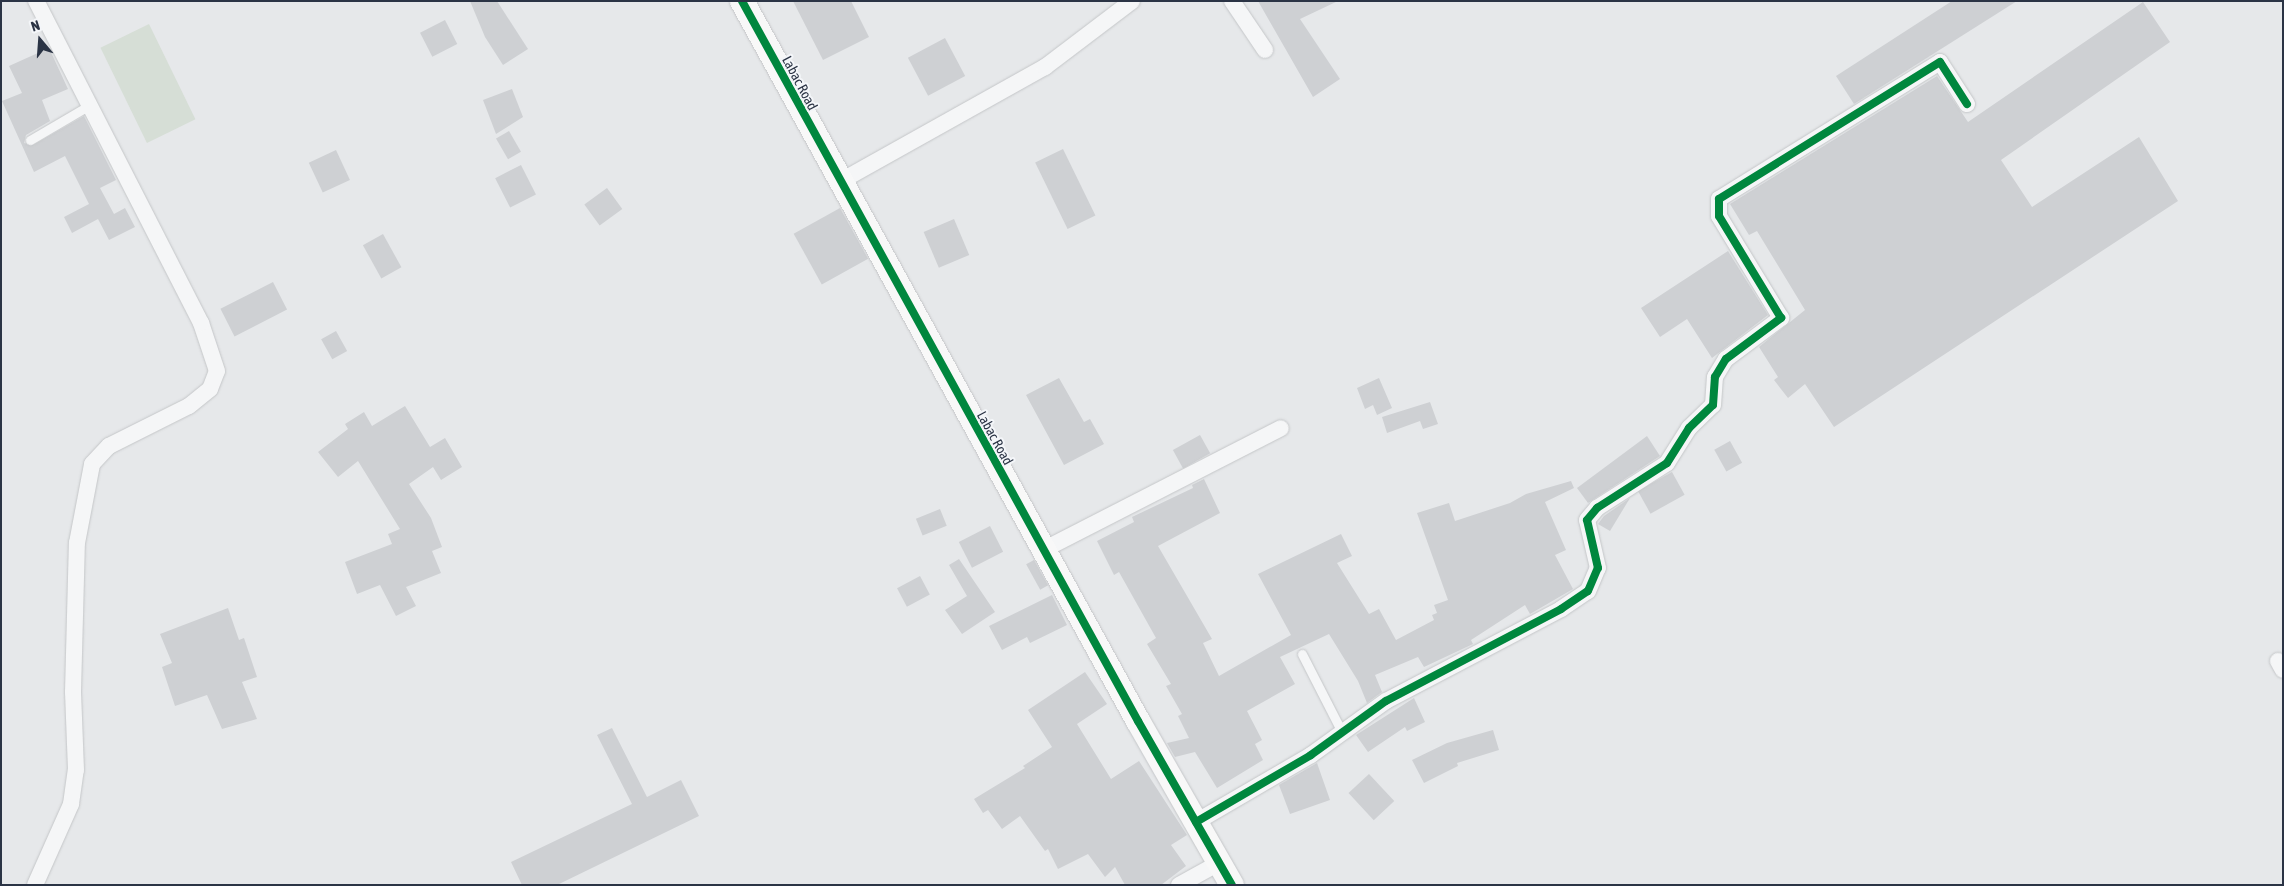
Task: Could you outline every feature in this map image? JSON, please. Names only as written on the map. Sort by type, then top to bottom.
[{"type":"street","points":[[35,885],[71,804],[76,770],[73,692],[77,543],[92,464],[109,446],[189,406],[210,389],[217,371],[201,323],[36,1]]},
{"type":"street","name":"Labac Road","points":[[742,1],[839,182],[1043,550],[1232,885]]},
{"type":"street","points":[[839,182],[1045,67],[1132,1]]},
{"type":"street","points":[[1232,1],[1265,50]]},
{"type":"street","points":[[1196,822],[1311,754],[1386,701],[1561,609],[1588,591],[1598,568],[1587,520],[1597,508],[1667,463],[1689,428],[1713,405],[1715,378],[1726,359],[1781,318],[1719,216],[1719,199],[1940,62],[1966,104]]},
{"type":"street","points":[[1043,550],[1281,428]]},
{"type":"street","points":[[1179,885],[1219,863]]},
{"type":"lane","points":[[30,140],[90,105]]},
{"type":"lane","points":[[1302,654],[1342,732]]},
{"type":"shaded area","points":[[149,24],[195,119],[147,143],[100,48]]},
{"type":"building","points":[[470,1],[497,1],[528,49],[503,65],[485,37]]},
{"type":"building","points":[[793,1],[851,1],[869,37],[823,60]]},
{"type":"building","points":[[1258,1],[1338,1],[1300,19],[1340,79],[1313,97]]},
{"type":"building","points":[[1952,1],[2017,1],[1854,104],[1836,76]]},
{"type":"building","points":[[2143,2],[2170,42],[2001,160],[2032,207],[2139,137],[2178,201],[1834,427],[1805,384],[1788,398],[1774,380],[1778,377],[1759,347],[1805,310],[1757,231],[1749,235],[1730,204],[1937,76],[1968,122]]},
{"type":"building","points":[[445,20],[457,44],[432,57],[420,33]]},
{"type":"building","points":[[945,38],[965,76],[928,96],[908,58]]},
{"type":"building","points":[[49,48],[68,89],[42,100],[50,121],[26,135],[24,143],[33,145],[84,116],[116,180],[100,188],[114,214],[125,208],[135,227],[109,240],[98,219],[72,233],[64,217],[89,204],[65,156],[34,172],[2,101],[22,93],[9,66]]},
{"type":"building","points":[[512,89],[523,117],[496,134],[483,100]]},
{"type":"building","points":[[509,131],[521,152],[508,159],[496,139]]},
{"type":"building","points":[[1063,149],[1095,216],[1068,229],[1035,163]]},
{"type":"building","points":[[336,150],[350,180],[323,193],[309,163]]},
{"type":"building","points":[[521,165],[536,194],[510,208],[495,178]]},
{"type":"building","points":[[607,188],[622,209],[600,225],[584,204]]},
{"type":"building","points":[[840,208],[868,259],[822,284],[794,234]]},
{"type":"building","points":[[954,219],[969,255],[939,268],[924,232]]},
{"type":"building","points":[[383,234],[401,267],[381,278],[363,245]]},
{"type":"building","points":[[1728,251],[1768,315],[1712,358],[1687,319],[1660,337],[1641,308]]},
{"type":"building","points":[[273,282],[287,310],[235,336],[220,309]]},
{"type":"building","points":[[336,331],[347,351],[332,359],[321,339]]},
{"type":"building","points":[[1059,378],[1084,422],[1090,419],[1104,444],[1064,465],[1026,395]]},
{"type":"building","points":[[1379,378],[1392,408],[1377,415],[1373,405],[1365,409],[1357,388]]},
{"type":"building","points":[[1430,402],[1438,424],[1423,429],[1420,421],[1387,433],[1382,417]]},
{"type":"building","points":[[405,406],[430,447],[445,438],[462,467],[441,480],[433,467],[409,484],[431,518],[442,547],[432,551],[441,573],[406,587],[416,606],[396,616],[380,585],[357,594],[345,562],[392,544],[388,534],[400,529],[358,461],[338,477],[318,452],[348,429],[345,424],[364,412],[372,426]]},
{"type":"building","points":[[1200,435],[1210,453],[1183,468],[1173,450]]},
{"type":"building","points":[[1647,436],[1660,456],[1588,503],[1577,488]]},
{"type":"building","points":[[1730,441],[1742,463],[1726,472],[1714,450]]},
{"type":"building","points":[[1672,472],[1685,495],[1650,514],[1638,491]]},
{"type":"building","points":[[1204,479],[1220,513],[1158,546],[1212,639],[1203,643],[1219,676],[1291,635],[1258,574],[1341,534],[1352,556],[1337,563],[1369,614],[1379,609],[1396,640],[1434,620],[1432,615],[1437,613],[1434,605],[1448,600],[1417,513],[1449,503],[1455,521],[1510,503],[1526,494],[1571,481],[1574,488],[1545,502],[1566,550],[1555,555],[1573,589],[1530,614],[1525,605],[1471,640],[1473,644],[1424,667],[1418,657],[1375,675],[1382,692],[1367,703],[1358,681],[1329,634],[1280,657],[1295,684],[1247,711],[1262,740],[1255,744],[1263,760],[1217,788],[1195,752],[1175,757],[1167,743],[1189,738],[1178,716],[1182,714],[1166,686],[1171,684],[1147,644],[1156,638],[1119,572],[1114,575],[1097,541],[1134,522],[1132,517],[1193,488],[1192,485]]},
{"type":"building","points":[[1630,498],[1610,531],[1598,524],[1604,516]]},
{"type":"building","points":[[940,509],[947,526],[923,535],[916,519]]},
{"type":"building","points":[[990,526],[1003,552],[972,568],[959,542]]},
{"type":"building","points":[[959,559],[995,612],[962,634],[945,610],[967,596],[949,565]]},
{"type":"building","points":[[1034,560],[1048,585],[1040,590],[1026,564]]},
{"type":"building","points":[[920,576],[930,595],[907,607],[897,588]]},
{"type":"building","points":[[1052,595],[1067,625],[1030,643],[1027,637],[1002,650],[989,626]]},
{"type":"building","points":[[228,608],[239,640],[244,638],[257,677],[242,682],[257,719],[222,729],[207,695],[175,706],[162,667],[172,663],[160,634]]},
{"type":"building","points":[[1085,672],[1107,704],[1077,724],[1111,779],[1139,761],[1187,835],[1171,845],[1186,866],[1161,885],[1125,885],[1115,867],[1105,877],[1088,854],[1058,869],[1048,849],[1045,851],[1020,816],[1002,829],[988,810],[983,813],[974,799],[1025,768],[1023,766],[1052,747],[1028,710]]},
{"type":"building","points":[[1414,698],[1425,722],[1407,731],[1405,727],[1368,752],[1356,735]]},
{"type":"building","points":[[612,728],[647,797],[681,780],[699,816],[557,885],[522,885],[511,862],[632,804],[597,735]]},
{"type":"building","points":[[1493,730],[1499,750],[1457,763],[1458,766],[1424,783],[1412,760],[1447,743]]},
{"type":"building","points":[[1317,763],[1330,800],[1290,814],[1279,785]]},
{"type":"building","points":[[1369,774],[1394,801],[1374,820],[1349,793]]},
{"type":"cycle path","points":[[742,1],[1138,721],[1232,885]]},
{"type":"cycle path","points":[[1196,822],[1311,755],[1386,701],[1561,609],[1588,591],[1598,568],[1587,520],[1597,508],[1667,463],[1689,428],[1713,405],[1715,377],[1726,359],[1781,318],[1719,216],[1719,199],[1940,62],[1967,104]]}]
